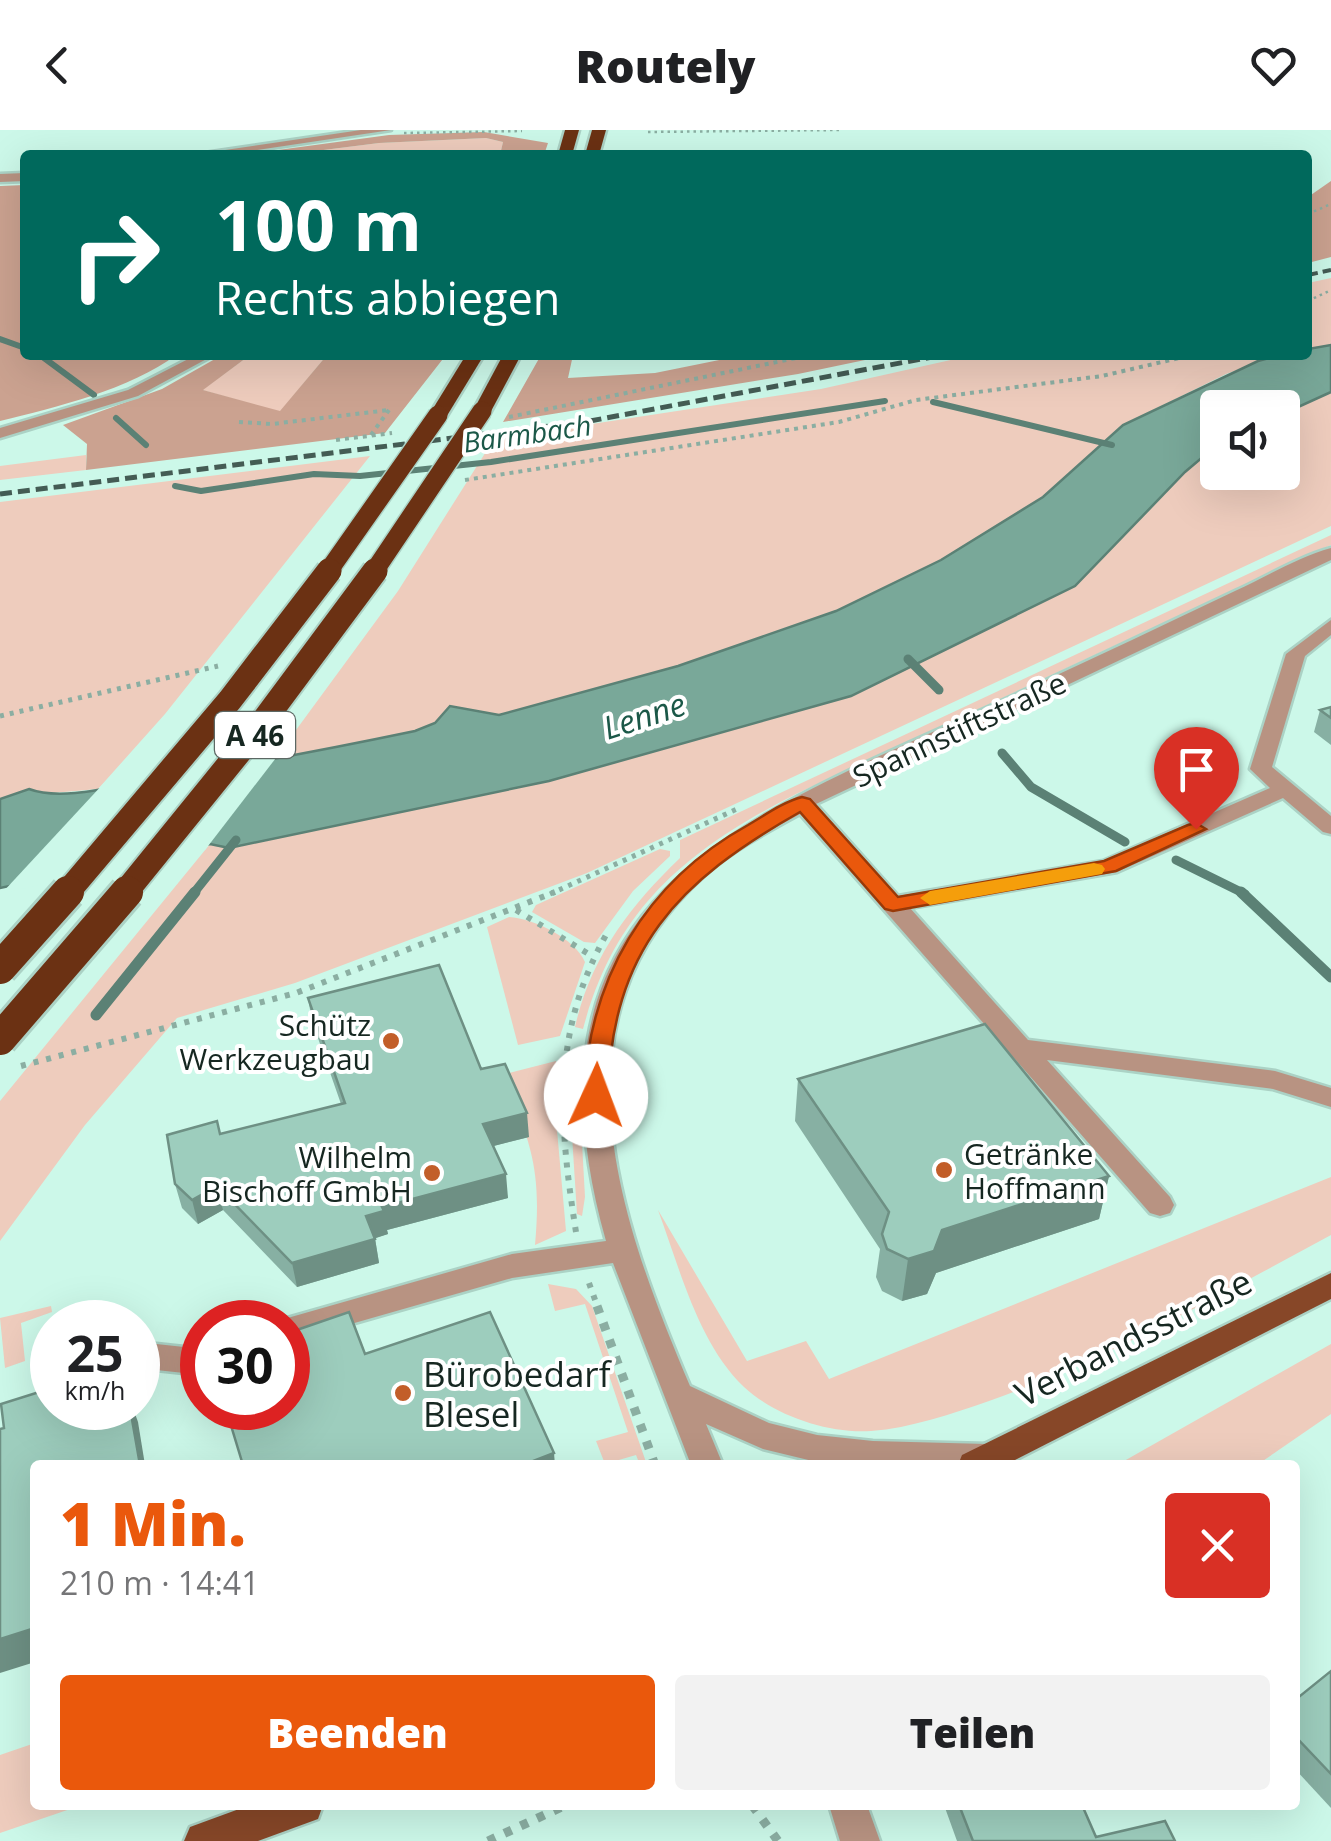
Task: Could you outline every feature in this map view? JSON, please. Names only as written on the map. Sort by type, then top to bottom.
[{"type":"highway","name":"A 46","points":[[0,968],[176,765],[320,588],[471,360]]},
{"type":"highway","name":"A 46","points":[[0,1040],[126,895],[341,623],[493,415],[510,360]]},
{"type":"main road","name":"Verbandsstraße","points":[[984,1460],[1331,1285]]},
{"type":"main road","points":[[204,1841],[290,1810]]},
{"type":"street","points":[[235,150],[386,130]]},
{"type":"street","points":[[0,433],[133,393],[197,360]]},
{"type":"street","name":"Spannstiftstraße","points":[[705,1460],[623,1250],[602,1164],[596,1096],[597,1048],[613,989],[639,936],[684,882],[732,842],[802,803],[1331,553]]},
{"type":"street","points":[[1331,626],[1296,654],[1262,769],[1331,827]]},
{"type":"street","points":[[893,904],[1109,867],[1286,789]]},
{"type":"street","points":[[802,803],[1160,1205]]},
{"type":"street","points":[[1021,1048],[1275,1080],[1331,1098]]},
{"type":"street","points":[[310,1324],[512,1266],[623,1250]]},
{"type":"street","points":[[679,1395],[764,1436],[811,1447],[947,1460]]},
{"type":"street","points":[[850,1810],[860,1841]]},
{"type":"path","points":[[648,132],[839,130]]},
{"type":"path","points":[[493,415],[784,360]]},
{"type":"path","points":[[466,480],[840,422],[916,400],[1102,376],[1171,360]]},
{"type":"path","points":[[239,422],[272,424],[389,410],[370,436]]},
{"type":"path","points":[[0,716],[167,679]]},
{"type":"path","points":[[18,1066],[296,993],[515,910],[748,804]]},
{"type":"path","points":[[515,910],[592,956]]},
{"type":"path","points":[[488,1841],[555,1810]]},
{"type":"path","points":[[756,1810],[778,1841]]},
{"type":"shaded area","points":[[484,132],[548,143],[546,150],[501,150],[503,142],[486,138],[278,150],[389,135]]},
{"type":"shaded area","points":[[486,138],[503,142],[501,150],[324,150]]},
{"type":"shaded area","points":[[1331,181],[1331,257],[1312,262],[1312,194]]},
{"type":"shaded area","points":[[20,185],[20,360],[168,360],[115,387],[0,421],[0,186]]},
{"type":"shaded area","points":[[1331,278],[1331,345],[1312,348],[1312,282]]},
{"type":"shaded area","points":[[213,360],[243,360],[203,390],[280,411],[323,360],[442,360],[385,433],[86,470],[87,444],[63,425],[162,389]]},
{"type":"shaded area","points":[[243,360],[323,360],[280,412],[202,390]]},
{"type":"shaded area","points":[[538,360],[572,360],[568,378],[655,373],[719,360],[865,360],[798,374],[503,422]]},
{"type":"shaded area","points":[[951,360],[1266,360],[1226,374],[1123,425],[1043,497],[941,560],[836,611],[678,666],[499,715],[450,706],[435,723],[415,731],[274,760],[398,591],[494,439],[821,389]]},
{"type":"shaded area","points":[[1331,392],[1331,526],[587,873],[295,983],[177,1018],[85,1125],[0,1241],[0,1101],[210,844],[230,848],[549,781],[851,696],[1200,459],[1200,490],[1300,490],[1300,406]]},
{"type":"shaded area","points":[[86,455],[86,470],[0,480],[0,466]]},
{"type":"shaded area","points":[[370,456],[165,714],[98,789],[41,794],[29,789],[0,799],[0,502]]},
{"type":"shaded area","points":[[1331,535],[1331,545],[796,794],[722,837],[661,887],[636,916],[597,986],[583,1029],[575,1027],[602,956],[644,895],[680,858],[680,840]]},
{"type":"shaded area","points":[[660,849],[670,851],[670,856],[633,891],[595,943],[584,942],[532,912],[536,905]]},
{"type":"shaded area","points":[[509,917],[553,931],[572,945],[585,962],[560,1036],[518,1045],[487,927]]},
{"type":"shaded area","points":[[556,1061],[557,1130],[566,1231],[535,1245],[537,1201],[533,1164],[507,1087],[348,1114]]},
{"type":"shaded area","points":[[578,1071],[585,1197],[582,1216],[577,1214],[568,1072]]},
{"type":"shaded area","points":[[1331,1177],[1331,1235],[1077,1366],[946,1415],[871,1431],[803,1421],[771,1407],[744,1387],[702,1327],[658,1210],[747,1361],[806,1341],[829,1379]]},
{"type":"shaded area","points":[[548,1284],[576,1289],[592,1306],[645,1460],[638,1460],[636,1455],[603,1460],[596,1441],[628,1432],[585,1304],[555,1311]]},
{"type":"shaded area","points":[[30,1311],[30,1320],[21,1323],[25,1361],[5,1368],[0,1318]]},
{"type":"shaded area","points":[[1331,1344],[1331,1414],[1264,1460],[1126,1460]]},
{"type":"shaded area","points":[[30,1745],[30,1810],[67,1810],[0,1833],[0,1755]]},
{"type":"water","name":"Lenne","points":[[1331,345],[1331,392],[1300,406],[1300,390],[1200,390],[1200,459],[1075,586],[851,696],[549,781],[229,848],[210,844],[0,888],[0,799],[29,789],[56,794],[86,792],[347,745],[415,731],[435,723],[450,706],[499,715],[678,666],[836,611],[941,560],[1043,497],[1123,425],[1258,361],[1312,360],[1312,348]]},
{"type":"pier","points":[[279,754],[205,850],[2,893],[104,783]]},
{"type":"building","points":[[439,965],[481,1069],[505,1064],[527,1113],[483,1124],[506,1174],[382,1207],[384,1211],[366,1216],[375,1239],[292,1263],[217,1186],[192,1200],[175,1184],[167,1135],[217,1121],[220,1134],[345,1103],[308,998]]},
{"type":"building","name":"Getränke Hoffmann","points":[[985,1024],[1109,1176],[942,1230],[934,1251],[908,1259],[887,1249],[882,1234],[889,1212],[798,1079]]},
{"type":"building","name":"Bürobedarf Blesel","points":[[349,1312],[365,1354],[490,1312],[554,1453],[536,1460],[241,1460],[232,1430],[310,1430],[310,1325]]},
{"type":"building","points":[[30,1395],[30,1430],[134,1430],[139,1460],[30,1460],[30,1630],[0,1639],[0,1429],[4,1428],[1,1404]]},
{"type":"building","points":[[1331,1671],[1331,1774],[1300,1741],[1300,1696]]},
{"type":"building","points":[[961,1810],[1084,1810],[1096,1837],[1165,1821],[1175,1841],[973,1841]]},
{"type":"waterway","name":"Barmbach","points":[[0,339],[20,346]]},
{"type":"waterway","name":"Barmbach","points":[[47,360],[94,395]]},
{"type":"waterway","name":"Barmbach","points":[[175,486],[201,491],[314,474],[360,476],[491,462],[885,401]]},
{"type":"waterway","name":"Barmbach","points":[[933,402],[1112,445]]},
{"type":"waterway","name":"Barmbach","points":[[116,418],[146,445]]},
{"type":"waterway","points":[[908,659],[939,690]]},
{"type":"waterway","points":[[1002,753],[1031,787],[1125,842]]},
{"type":"waterway","points":[[193,894],[236,840]]},
{"type":"waterway","points":[[1176,860],[1241,892]]},
{"type":"waterway","points":[[96,1015],[195,892]]},
{"type":"waterway","points":[[1241,892],[1245,894]]},
{"type":"waterway","points":[[1241,892],[1331,977]]},
{"type":"railway","points":[[1312,274],[1331,270]]},
{"type":"railway","points":[[0,494],[590,421],[916,360]]},
{"type":"slow traffic","points":[[930,898],[1094,869]]},
{"type":"place","name":"Schütz Werkzeugbau","points":[[391,1041]]},
{"type":"place","name":"Getränke Hoffmann","points":[[944,1170]]},
{"type":"place","name":"Wilhelm Bischoff GmbH","points":[[432,1173]]},
{"type":"place","name":"Bürobedarf Blesel","points":[[403,1393]]},
{"type":"route","points":[[596,1096],[597,1048],[613,989],[639,936],[684,882],[732,842],[802,803],[893,904],[1109,867],[1196,829]]}]
